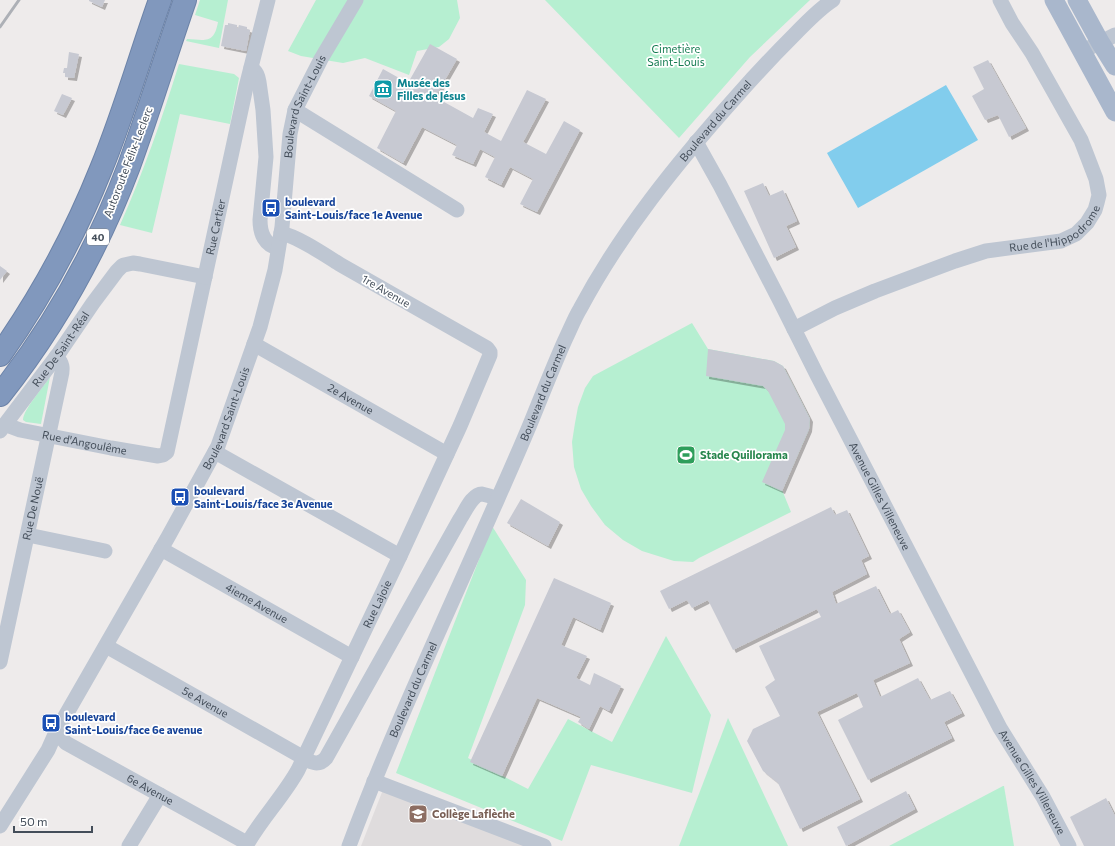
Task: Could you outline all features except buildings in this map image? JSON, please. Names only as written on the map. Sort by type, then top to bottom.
[{"type":"highway","name":"Autoroute Félix-Leclerc","points":[[0,355],[39,295],[79,219],[104,161],[121,116],[160,0]]},
{"type":"highway","name":"Autoroute Félix-Leclerc","points":[[0,395],[54,318],[72,287],[107,218],[128,167],[185,0]]},
{"type":"main road","points":[[1054,0],[1115,112]]},
{"type":"main road","points":[[1077,0],[1108,38],[1115,66]]},
{"type":"street","name":"Rue Cartier","points":[[164,454],[168,449],[251,68],[268,0]]},
{"type":"street","name":"Boulevard Saint-Louis","points":[[0,826],[48,750],[56,732],[215,452],[265,311],[281,233],[290,134],[295,110],[356,0]]},
{"type":"street","name":"Boulevard du Carmel","points":[[349,846],[374,781],[421,670],[498,499],[549,377],[578,312],[603,268],[658,190],[696,142],[766,62],[818,12],[833,0]]},
{"type":"street","name":"Rue de l'Hippodrome","points":[[794,329],[875,290],[955,261],[986,251],[1061,241],[1076,234],[1087,223],[1095,210],[1099,195],[1096,179],[1080,140],[1032,53],[1007,14],[1000,0]]},
{"type":"street","points":[[1083,51],[1108,38]]},
{"type":"street","points":[[251,68],[258,75],[266,140],[260,230],[268,243],[278,248]]},
{"type":"street","points":[[295,110],[457,210]]},
{"type":"street","name":"Avenue Gilles Villeneuve","points":[[696,142],[727,199],[1000,728],[1043,797],[1069,846]]},
{"type":"street","name":"1re Avenue","points":[[281,233],[295,238],[322,253],[487,348],[490,352]]},
{"type":"street","name":"Rue De Saint-Réal","points":[[3,428],[56,357],[93,303],[122,266],[128,264],[140,264],[205,277]]},
{"type":"street","name":"2e Avenue","points":[[254,344],[447,454]]},
{"type":"street","name":"Rue Lajoie","points":[[246,845],[292,781],[304,758],[447,454],[490,358],[490,352]]},
{"type":"street","name":"Rue De Nouë","points":[[0,662],[62,374],[61,362],[56,357]]},
{"type":"street","name":"Rue d'Angoulême","points":[[3,428],[15,428],[49,436],[158,456],[164,454]]},
{"type":"street","points":[[215,452],[400,556]]},
{"type":"street","name":"5e Avenue","points":[[106,646],[304,758],[317,763],[322,762],[472,500],[476,496],[482,494],[498,499]]},
{"type":"street","points":[[28,535],[105,551]]},
{"type":"street","name":"4ieme Avenue","points":[[161,549],[352,657]]},
{"type":"street","name":"6e Avenue","points":[[56,732],[66,743],[246,845]]},
{"type":"street","points":[[374,781],[544,846]]},
{"type":"street","points":[[129,846],[160,795]]},
{"type":"shaded area","name":"Collège Laflèche","points":[[386,782],[537,846],[361,846]]},
{"type":"green space","points":[[200,0],[228,0],[219,48],[186,41],[187,39],[208,39],[214,34],[216,29],[218,22],[195,15]]},
{"type":"green space","points":[[316,0],[457,0],[460,18],[449,39],[439,47],[417,51],[409,75],[365,58],[343,63],[301,56],[288,51]]},
{"type":"green space","name":"Cimetière Saint-Louis","points":[[545,0],[810,0],[750,57],[679,138]]},
{"type":"green space","points":[[179,64],[234,74],[239,78],[230,124],[180,114],[152,233],[120,225],[152,146]]},
{"type":"green space","name":"Stade Quillorama","points":[[692,323],[708,349],[774,361],[783,366],[810,419],[809,429],[782,490],[791,512],[693,562],[674,561],[642,551],[623,540],[605,525],[581,489],[574,467],[572,442],[578,407],[585,388],[593,376]]},
{"type":"green space","points":[[50,377],[41,424],[26,422],[23,420],[26,410]]},
{"type":"green space","points":[[492,526],[526,580],[525,605],[468,758],[528,789],[568,719],[612,742],[666,636],[711,715],[692,793],[591,765],[562,841],[396,773]]},
{"type":"green space","points":[[728,718],[788,846],[679,846]]},
{"type":"green space","points":[[1003,786],[1014,846],[889,846]]},
{"type":"water","points":[[946,85],[978,140],[858,208],[827,153]]},
{"type":"railway","points":[[0,27],[19,0]]},
{"type":"place","name":"Musée des Filles de Jésus","points":[[383,89]]},
{"type":"place","name":"boulevard Saint-Louis/face 1e Avenue","points":[[271,208]]},
{"type":"place","name":"Stade Quillorama","points":[[686,455]]},
{"type":"place","name":"boulevard Saint-Louis/face 3e Avenue","points":[[180,497]]},
{"type":"place","name":"boulevard Saint-Louis/face 6e avenue","points":[[51,723]]},
{"type":"place","name":"Collège Laflèche","points":[[418,814]]}]
